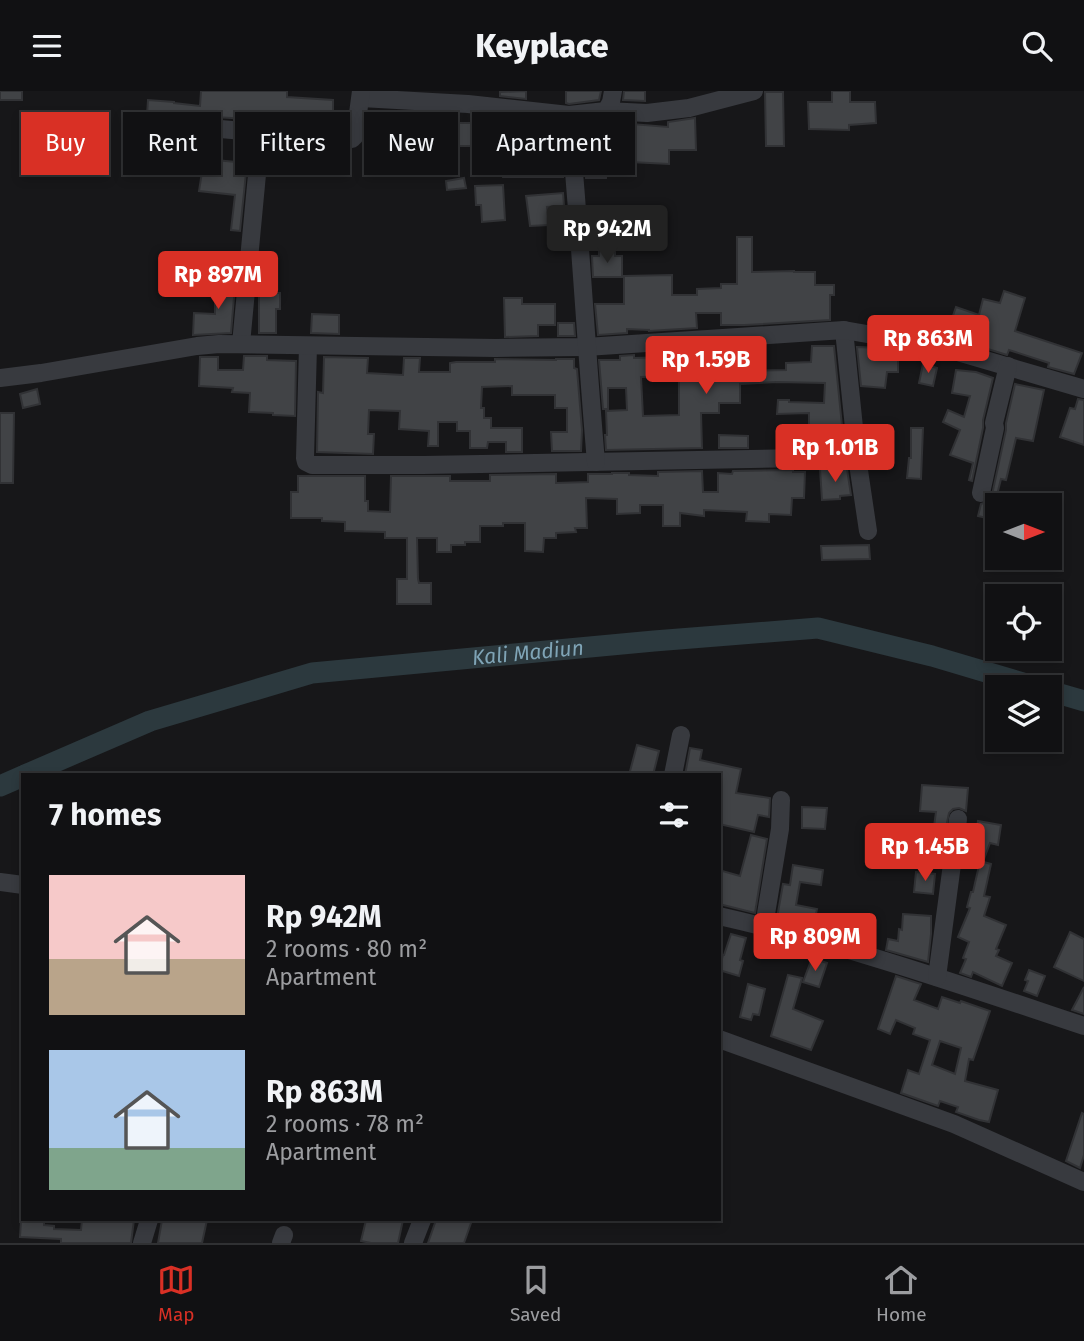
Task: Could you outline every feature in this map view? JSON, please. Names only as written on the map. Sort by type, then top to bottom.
[{"type":"street","points":[[606,111],[613,91]]},
{"type":"street","points":[[602,112],[647,113],[689,108],[754,91]]},
{"type":"street","points":[[350,139],[355,136],[361,95],[541,112]]},
{"type":"street","points":[[242,344],[257,175]]},
{"type":"street","points":[[575,175],[596,462]]},
{"type":"street","points":[[844,330],[857,457],[868,531]]},
{"type":"street","points":[[0,377],[41,373],[197,346],[242,344],[586,347],[844,330],[941,347],[1084,389]]},
{"type":"street","points":[[307,346],[305,458],[308,464],[312,465],[857,457]]},
{"type":"street","points":[[981,493],[1008,366]]},
{"type":"street","points":[[673,773],[681,735]]},
{"type":"street","points":[[764,926],[780,829],[781,800]]},
{"type":"street","points":[[937,977],[958,819]]},
{"type":"street","points":[[0,882],[21,885]]},
{"type":"street","points":[[721,916],[764,926],[937,977],[1084,1026]]},
{"type":"street","points":[[721,1040],[954,1124],[1084,1182]]},
{"type":"street","points":[[142,1243],[149,1221]]},
{"type":"street","points":[[413,1243],[422,1221]]},
{"type":"building","points":[[0,91],[22,91],[22,100],[0,100]]},
{"type":"building","points":[[201,91],[287,91],[287,97],[333,100],[333,112],[235,112],[235,118],[221,117],[221,112],[147,112],[148,100],[200,106]]},
{"type":"building","points":[[526,91],[526,99],[500,96],[500,92]]},
{"type":"building","points":[[566,91],[601,91],[599,100],[569,104],[566,103]]},
{"type":"building","points":[[624,91],[645,91],[645,101],[623,100]]},
{"type":"building","points":[[832,91],[850,91],[850,102],[875,102],[876,123],[849,125],[849,130],[809,129],[808,102],[832,102]]},
{"type":"building","points":[[765,92],[783,92],[784,146],[766,146]]},
{"type":"building","points":[[472,116],[472,146],[458,146],[458,123],[471,123]]},
{"type":"building","points":[[695,118],[696,150],[669,150],[669,164],[635,162],[635,124],[668,127],[668,122]]},
{"type":"building","points":[[221,161],[235,162],[235,175],[246,175],[240,231],[231,230],[235,195],[199,191],[202,175],[221,175]]},
{"type":"building","points":[[503,175],[563,177],[503,177]]},
{"type":"building","points":[[586,175],[606,175],[606,178],[586,178]]},
{"type":"building","points":[[464,178],[466,188],[447,190],[446,181]]},
{"type":"building","points":[[503,185],[505,220],[482,222],[481,205],[476,205],[475,186]]},
{"type":"building","points":[[563,193],[564,206],[547,207],[549,225],[530,226],[526,196]]},
{"type":"building","points":[[737,237],[752,237],[752,272],[815,272],[815,285],[834,285],[834,295],[830,295],[830,320],[721,325],[721,313],[696,313],[697,328],[649,331],[627,329],[627,333],[598,335],[595,304],[624,304],[624,276],[672,275],[672,295],[697,295],[697,289],[737,284]]},
{"type":"building","points":[[599,250],[615,250],[615,256],[622,256],[622,277],[593,277],[592,256],[599,256]]},
{"type":"building","points":[[229,272],[236,273],[231,333],[193,335],[194,313],[215,314],[215,283],[229,283]]},
{"type":"building","points":[[1004,291],[1025,298],[1015,331],[1082,353],[1074,374],[1048,367],[1049,363],[1009,350],[1007,355],[946,336],[956,307],[979,315],[983,299],[1000,303]]},
{"type":"building","points":[[259,293],[280,293],[280,309],[276,309],[276,333],[259,333]]},
{"type":"building","points":[[504,298],[522,298],[522,304],[555,304],[555,325],[538,325],[538,336],[505,337]]},
{"type":"building","points":[[312,314],[339,315],[339,334],[311,333]]},
{"type":"building","points":[[558,323],[574,323],[575,336],[558,336]]},
{"type":"building","points":[[927,325],[946,328],[945,336],[926,333]]},
{"type":"building","points":[[812,346],[834,346],[844,446],[820,446],[819,442],[812,442],[809,413],[777,414],[778,400],[824,403],[825,383],[777,382],[740,384],[740,403],[719,403],[719,413],[701,413],[702,448],[606,450],[606,411],[627,410],[626,388],[608,388],[608,409],[603,409],[599,360],[620,360],[620,356],[634,355],[634,358],[699,356],[699,351],[746,348],[747,371],[786,370],[786,363],[811,362]],"holes":[[[679,376],[679,415],[643,416],[641,377]]]},
{"type":"building","points":[[857,347],[881,348],[881,360],[898,360],[898,372],[887,372],[885,388],[861,386]]},
{"type":"building","points":[[244,356],[267,356],[267,360],[296,361],[295,416],[249,412],[250,393],[232,392],[233,388],[199,386],[200,357],[218,357],[218,370],[243,370]]},
{"type":"building","points":[[324,357],[368,358],[367,373],[403,375],[404,358],[420,358],[419,372],[450,372],[450,363],[456,362],[574,359],[582,430],[581,451],[552,451],[551,432],[567,432],[567,408],[555,408],[555,395],[512,395],[512,386],[482,387],[481,408],[484,408],[484,418],[491,418],[491,428],[522,428],[522,452],[506,452],[506,442],[488,442],[487,448],[470,448],[470,431],[457,431],[457,422],[438,422],[438,446],[428,446],[429,431],[399,429],[400,411],[369,410],[368,434],[374,434],[373,454],[317,452],[318,392],[323,393]]},
{"type":"building","points":[[923,364],[937,368],[933,386],[919,383]]},
{"type":"building","points":[[956,370],[976,372],[993,378],[972,481],[969,480],[973,463],[950,455],[960,430],[943,422],[948,410],[964,417],[970,396],[952,393]]},
{"type":"building","points":[[1015,384],[1044,390],[1033,441],[1016,438],[1006,480],[1001,479],[998,493],[992,493],[1006,430]]},
{"type":"building","points":[[37,389],[40,404],[23,408],[20,394]]},
{"type":"building","points":[[1078,399],[1084,400],[1084,445],[1060,437],[1070,408],[1075,409]]},
{"type":"building","points":[[0,413],[14,413],[13,483],[0,483]]},
{"type":"building","points":[[911,428],[923,428],[921,479],[907,478],[911,458]]},
{"type":"building","points":[[719,435],[748,436],[748,448],[719,448]]},
{"type":"building","points":[[820,469],[847,469],[851,495],[822,500]]},
{"type":"building","points":[[793,470],[805,472],[804,498],[792,498],[791,515],[769,514],[769,522],[746,521],[747,512],[704,510],[704,516],[680,513],[680,526],[663,526],[663,505],[640,505],[640,513],[617,514],[617,499],[586,498],[587,528],[575,528],[576,532],[556,533],[556,538],[544,538],[543,552],[525,551],[525,523],[480,526],[480,542],[451,545],[451,552],[437,552],[437,538],[417,538],[418,579],[419,583],[431,583],[431,604],[397,604],[397,579],[407,579],[407,538],[385,538],[385,532],[345,531],[345,522],[322,521],[322,518],[291,518],[291,492],[298,492],[298,476],[365,476],[365,501],[368,501],[368,511],[390,512],[391,476],[450,476],[450,481],[490,481],[490,475],[556,474],[556,483],[588,482],[588,474],[629,473],[658,476],[658,472],[702,471],[703,492],[718,492],[718,473]]},
{"type":"building","points":[[985,502],[985,518],[978,516],[981,504]]},
{"type":"building","points":[[869,545],[870,559],[822,560],[821,546]]},
{"type":"building","points":[[637,745],[659,751],[654,773],[630,773]]},
{"type":"building","points":[[690,748],[702,750],[700,760],[741,769],[736,793],[770,798],[769,817],[758,815],[754,832],[721,824],[721,773],[685,773]]},
{"type":"building","points":[[922,785],[968,788],[966,811],[959,808],[949,813],[943,842],[932,841],[936,812],[920,811]]},
{"type":"building","points":[[802,807],[827,808],[825,829],[802,828]]},
{"type":"building","points":[[978,821],[1001,825],[998,845],[990,843],[984,859],[966,853],[965,850],[967,840],[975,843]]},
{"type":"building","points":[[751,835],[767,839],[755,913],[721,904],[721,871],[740,876]]},
{"type":"building","points":[[980,861],[991,864],[984,896],[990,897],[984,916],[1006,925],[996,949],[999,950],[996,956],[1012,963],[1002,986],[973,972],[971,977],[960,973],[969,942],[958,937],[970,908],[967,907]]},
{"type":"building","points":[[793,865],[823,870],[821,885],[800,882],[796,905],[817,909],[813,928],[777,918],[783,884],[790,885]]},
{"type":"building","points":[[916,872],[935,874],[933,894],[914,892]]},
{"type":"building","points":[[903,914],[931,916],[928,962],[886,950],[888,939],[898,941]]},
{"type":"building","points":[[1070,932],[1084,939],[1084,981],[1054,967]]},
{"type":"building","points":[[731,934],[746,938],[739,976],[721,971]]},
{"type":"building","points":[[812,958],[827,963],[819,987],[803,982]]},
{"type":"building","points":[[1029,970],[1045,976],[1037,996],[1024,991]]},
{"type":"building","points":[[788,975],[802,978],[793,1009],[823,1021],[811,1050],[771,1036]]},
{"type":"building","points":[[896,976],[921,984],[914,1000],[938,1009],[942,997],[990,1011],[973,1060],[969,1059],[965,1081],[998,1090],[989,1122],[956,1112],[958,1107],[940,1101],[938,1106],[901,1093],[908,1070],[919,1074],[930,1040],[913,1034],[915,1028],[896,1020],[890,1034],[878,1029]],"holes":[[[940,1041],[961,1048],[955,1074],[932,1065]]]},
{"type":"building","points":[[748,984],[765,989],[759,1015],[753,1014],[751,1020],[740,1017]]},
{"type":"building","points":[[1084,987],[1084,1014],[1072,1010]]},
{"type":"building","points":[[1082,1113],[1084,1155],[1080,1168],[1066,1161]]},
{"type":"building","points":[[21,1220],[44,1221],[44,1225],[54,1226],[54,1229],[81,1230],[82,1221],[134,1221],[131,1243],[61,1243],[61,1239],[20,1237]]},
{"type":"building","points":[[162,1221],[207,1221],[202,1243],[158,1243]]},
{"type":"building","points":[[366,1221],[403,1221],[398,1243],[361,1241]]},
{"type":"building","points":[[436,1221],[472,1221],[464,1243],[428,1243]]},
{"type":"waterway","name":"Kali Madiun","points":[[30,773],[150,721],[312,673],[818,628],[996,675]]},
{"type":"waterway","name":"Kali Madiun","points":[[1062,695],[1084,701]]},
{"type":"waterway","name":"Kali Madiun","points":[[0,786],[21,777]]}]
